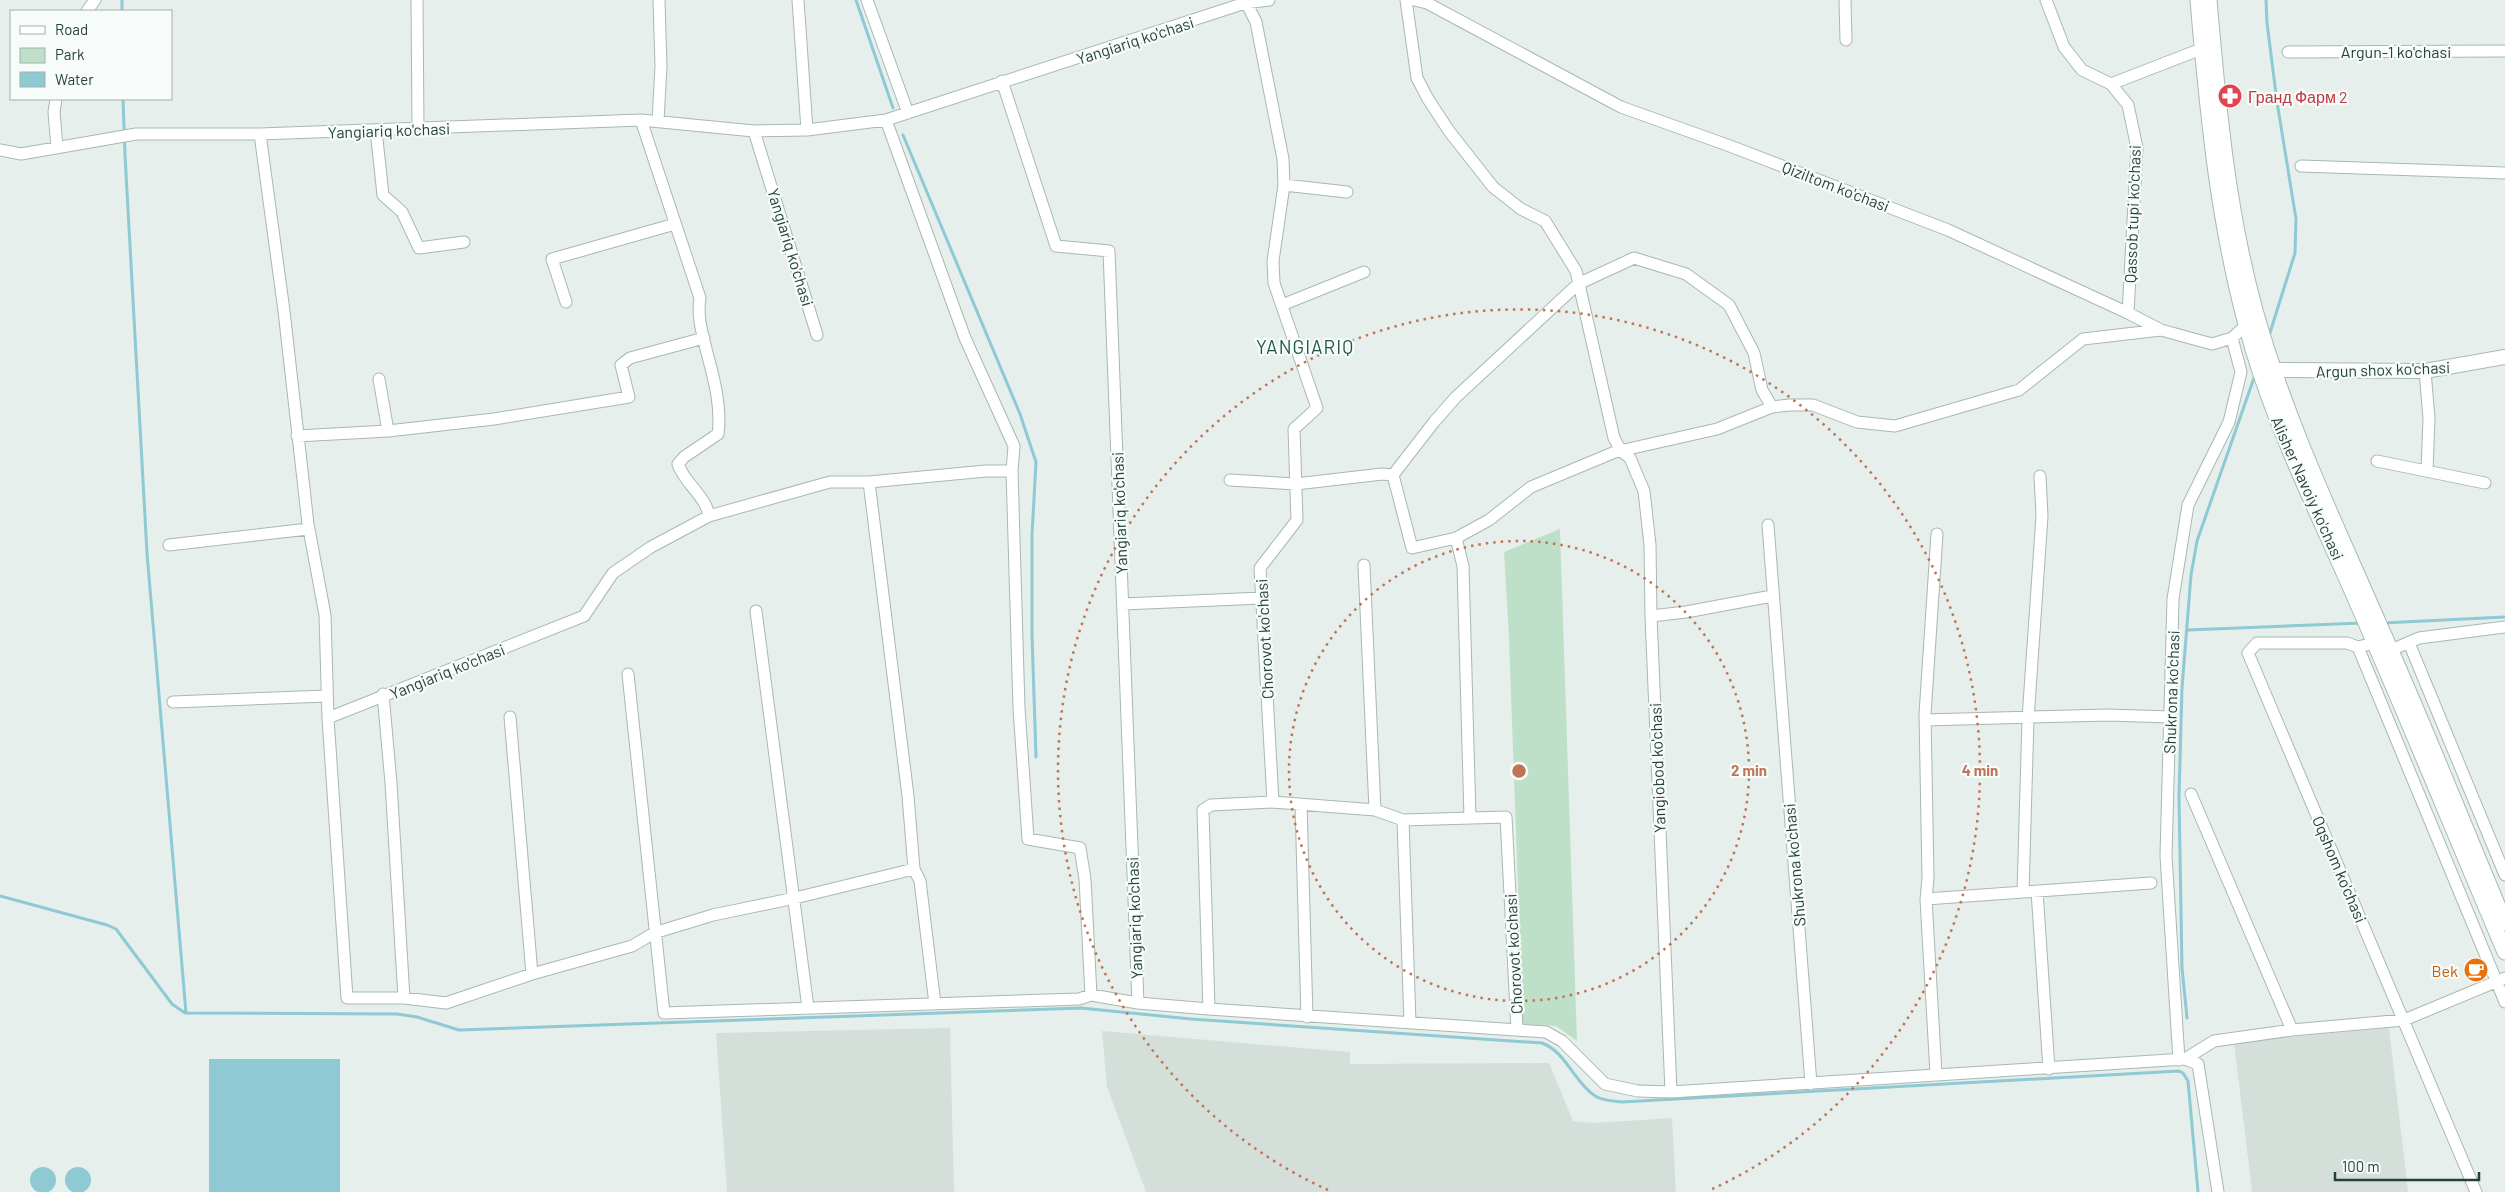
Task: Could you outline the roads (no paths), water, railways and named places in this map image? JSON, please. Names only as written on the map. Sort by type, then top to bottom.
[{"type":"main road","name":"Alisher Navoiy ko'chasi","points":[[2198,0],[2208,47]]},
{"type":"main road","name":"Alisher Navoiy ko'chasi","points":[[2209,0],[2208,47],[2219,201],[2252,320],[2265,359],[2286,443],[2382,643],[2505,923]]},
{"type":"main road","name":"Alisher Navoiy ko'chasi","points":[[2252,320],[2265,359]]},
{"type":"main road","name":"Alisher Navoiy ko'chasi","points":[[2382,643],[2505,952]]},
{"type":"street","points":[[417,0],[418,128]]},
{"type":"street","points":[[658,121],[661,66],[659,0]]},
{"type":"street","points":[[798,0],[807,130]]},
{"type":"street","points":[[866,0],[908,113]]},
{"type":"street","name":"Yangiariq ko'chasi","points":[[0,150],[21,154],[136,134],[260,134],[641,120],[754,131],[807,130],[886,120],[1002,81],[1089,56],[1245,2],[1269,0]]},
{"type":"street","points":[[1406,0],[1417,78],[1428,99],[1449,131],[1493,187],[1521,209],[1545,221],[1576,272],[1614,438],[1621,451]]},
{"type":"street","name":"Qiziltom ko'chasi","points":[[1414,0],[1428,2],[1621,107],[1730,146],[1948,230],[2128,312],[2162,330],[2212,344],[2232,338]]},
{"type":"street","points":[[1845,0],[1846,40]]},
{"type":"street","name":"Qassob tupi ko'chasi","points":[[2046,0],[2064,47],[2082,70],[2111,84],[2128,105],[2136,148],[2128,312]]},
{"type":"street","points":[[1245,2],[1256,22],[1283,159],[1284,185],[1274,261],[1274,284],[1282,305],[1364,272]]},
{"type":"street","points":[[2111,84],[2208,47]]},
{"type":"street","name":"Argun-1 ko'chasi","points":[[2288,52],[2505,51]]},
{"type":"street","name":"Yangiariq ko'chasi","points":[[1002,81],[1056,246],[1109,251],[1138,1003]]},
{"type":"street","points":[[56,100],[54,112],[57,148]]},
{"type":"street","points":[[641,120],[700,298],[698,307],[720,420],[718,434],[684,457],[678,464],[682,476],[708,510],[709,516]]},
{"type":"street","points":[[886,120],[965,338],[1014,446],[1012,472],[1019,708],[1028,839],[1080,848],[1085,879],[1091,995]]},
{"type":"street","points":[[376,130],[383,195],[402,212],[419,248],[464,242]]},
{"type":"street","name":"Yangiariq ko'chasi","points":[[754,131],[817,335]]},
{"type":"street","points":[[260,134],[284,311],[308,529],[325,615],[328,718],[347,998],[404,998],[446,1003],[532,974],[632,946],[654,932],[713,915],[795,898],[914,869]]},
{"type":"street","points":[[2300,166],[2505,173]]},
{"type":"street","points":[[1284,185],[1347,192]]},
{"type":"street","points":[[566,302],[552,259],[675,224]]},
{"type":"street","points":[[1393,475],[1456,397],[1578,284],[1634,258],[1686,274],[1729,304],[1754,353],[1762,390],[1772,407]]},
{"type":"street","name":"Chorovot ko'chasi","points":[[1273,802],[1260,568],[1297,520],[1294,429],[1317,408],[1282,305]]},
{"type":"street","points":[[2232,338],[2252,320]]},
{"type":"street","points":[[1393,475],[1412,548],[1456,538],[1489,520],[1531,487],[1621,451],[1717,429],[1772,407],[1813,405],[1857,422],[1895,426],[2019,390],[2082,339],[2162,330]]},
{"type":"street","points":[[297,436],[388,431],[494,419],[629,397],[622,365],[630,358],[704,338]]},
{"type":"street","name":"Shukrona ko'chasi","points":[[2182,1059],[2166,856],[2173,598],[2188,505],[2229,422],[2242,372],[2232,338]]},
{"type":"street","name":"Argun shox ko'chasi","points":[[2265,359],[2425,371],[2505,357]]},
{"type":"street","points":[[2425,371],[2429,418],[2426,471]]},
{"type":"street","points":[[379,379],[388,431]]},
{"type":"street","name":"Yangiobod ko'chasi","points":[[1621,451],[1630,458],[1644,491],[1650,545],[1651,616],[1671,1092]]},
{"type":"street","points":[[2377,461],[2485,483]]},
{"type":"street","name":"Yangiariq ko'chasi","points":[[404,998],[392,783],[383,694],[584,616],[613,573],[650,547],[709,516],[830,482],[869,482],[986,471],[1012,472]]},
{"type":"street","points":[[1230,480],[1296,484],[1382,474],[1393,475]]},
{"type":"street","points":[[2023,892],[2028,719],[2042,516],[2040,476]]},
{"type":"street","points":[[869,482],[908,796],[914,869],[920,881],[935,1004]]},
{"type":"street","name":"Shukrona ko'chasi","points":[[1768,525],[1811,1084]]},
{"type":"street","points":[[169,545],[308,529]]},
{"type":"street","points":[[1936,1074],[1926,899],[1928,878],[1925,720],[1937,534]]},
{"type":"street","points":[[1208,1009],[1203,810],[1211,805],[1273,802],[1375,810],[1403,820],[1470,818],[1463,566],[1456,538]]},
{"type":"street","points":[[1364,565],[1375,810]]},
{"type":"street","points":[[1651,616],[1686,612],[1772,596]]},
{"type":"street","points":[[1123,604],[1262,598]]},
{"type":"street","points":[[756,610],[808,1008]]},
{"type":"street","points":[[2505,627],[2419,638],[2409,643],[2382,643],[2358,647],[2501,979],[2505,1002]]},
{"type":"street","name":"Oqshom ko'chasi","points":[[2358,647],[2347,643],[2257,643],[2248,653],[2476,1192]]},
{"type":"street","points":[[2409,643],[2505,876]]},
{"type":"street","points":[[628,674],[664,1013],[1079,999],[1091,995],[1138,1003],[1208,1009],[1546,1032],[1562,1041],[1605,1084],[1638,1091],[1671,1092],[1811,1084],[1936,1074],[2049,1069],[2182,1059],[2198,1064],[2218,1192]]},
{"type":"street","points":[[328,718],[383,694]]},
{"type":"street","points":[[173,702],[327,696]]},
{"type":"street","points":[[1925,720],[2028,719],[2108,715],[2170,717]]},
{"type":"street","points":[[510,717],[532,974]]},
{"type":"street","points":[[2191,794],[2292,1030]]},
{"type":"street","points":[[1301,805],[1307,1017]]},
{"type":"street","name":"Chorovot ko'chasi","points":[[1470,818],[1506,817],[1517,1030]]},
{"type":"street","points":[[1403,820],[1410,1022]]},
{"type":"street","points":[[1926,899],[2151,884]]},
{"type":"street","points":[[2037,891],[2049,1069]]},
{"type":"street","points":[[2182,1059],[2214,1041],[2292,1030],[2404,1020],[2501,979]]},
{"type":"water","points":[[209,1059],[340,1059],[340,1192],[209,1192]]},
{"type":"water","points":[[43,1167],[52,1171],[56,1180],[52,1189],[43,1193],[34,1189],[30,1180],[34,1171]]},
{"type":"water","points":[[78,1167],[87,1171],[91,1180],[87,1189],[78,1193],[69,1189],[65,1180],[69,1171]]},
{"type":"waterway","points":[[122,0],[122,10]]},
{"type":"waterway","points":[[856,0],[893,108]]},
{"type":"waterway","points":[[2266,0],[2277,102],[2296,219],[2295,253],[2269,336]]},
{"type":"waterway","points":[[123,100],[147,553],[186,1013],[397,1014],[417,1017],[459,1030],[1081,1008],[1191,1019],[1542,1043],[1557,1053],[1581,1083],[1595,1096],[1605,1100],[1622,1102],[2179,1071],[2183,1073],[2188,1081],[2198,1192]]},
{"type":"waterway","points":[[903,135],[1020,414],[1036,462],[1032,535],[1032,635],[1036,757]]},
{"type":"waterway","points":[[2187,1018],[2182,968],[2179,797],[2182,688],[2191,575],[2197,541],[2255,375]]},
{"type":"waterway","points":[[2383,623],[2505,617]]},
{"type":"waterway","points":[[2188,630],[2362,623]]},
{"type":"waterway","points":[[0,896],[116,929],[172,1004],[185,1013]]},
{"type":"place","name":"Гранд Фарм 2","points":[[2230,96]]},
{"type":"place","name":"Bek","points":[[2476,970]]},
{"type":"district","name":"YANGIARIQ","points":[[1305,346]]}]
